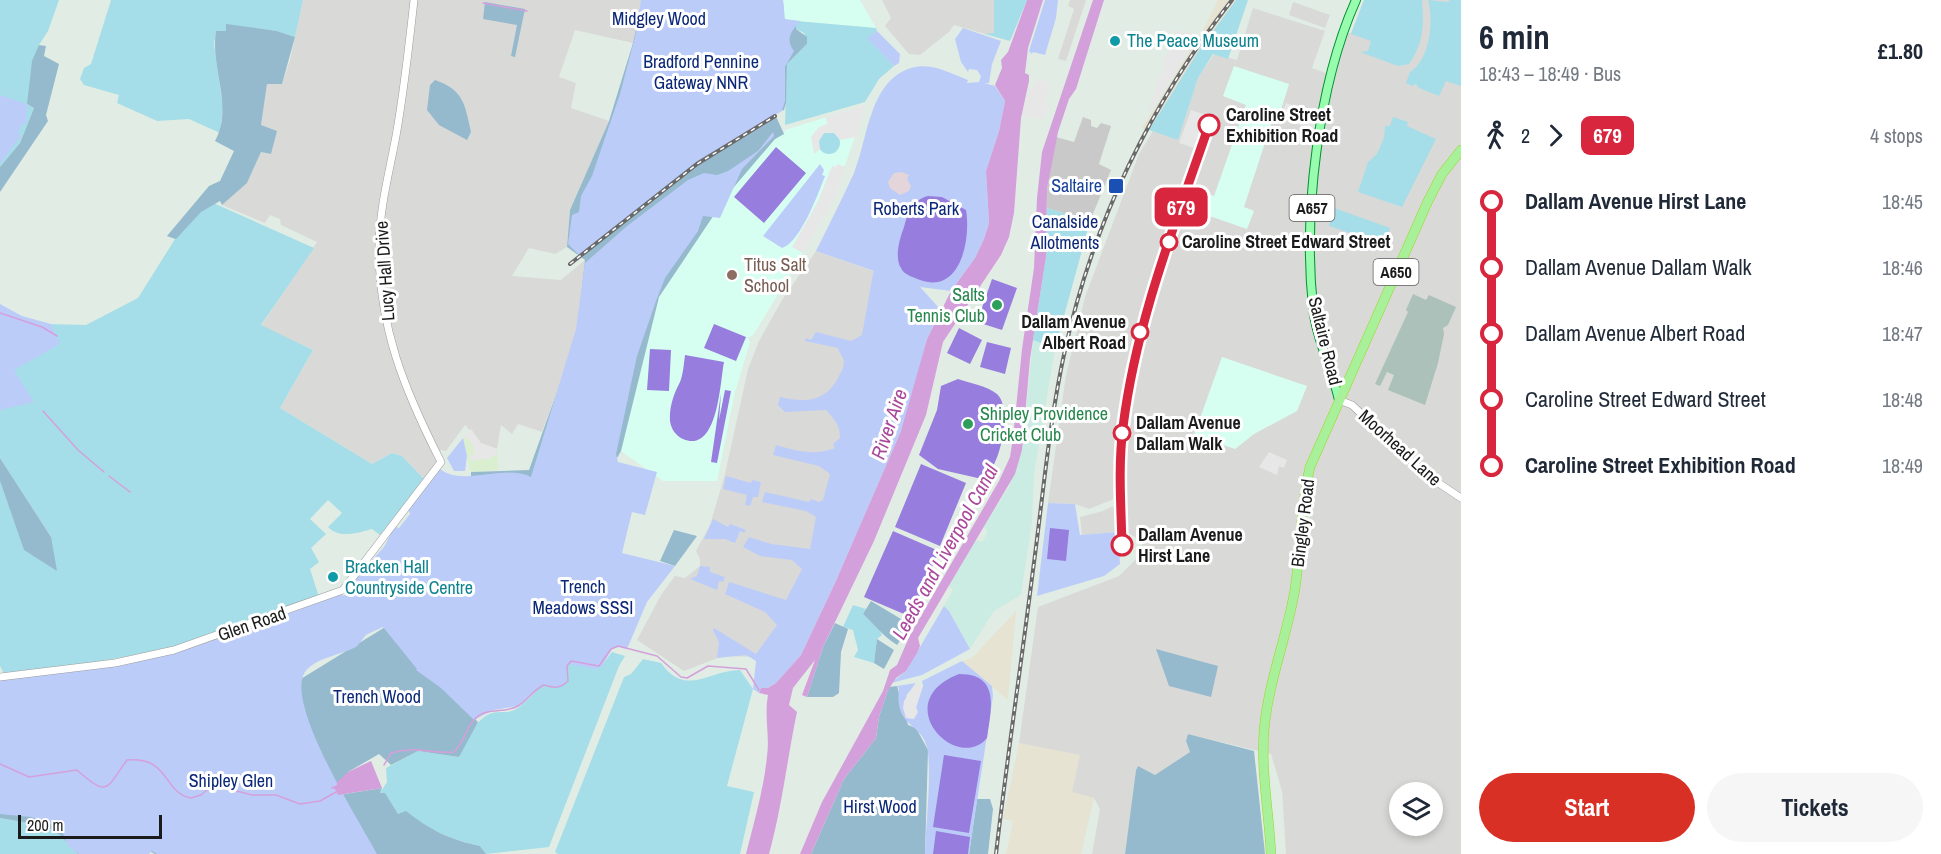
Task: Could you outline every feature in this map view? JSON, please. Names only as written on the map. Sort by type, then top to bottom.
[{"type":"highway","name":"Bingley Road","points":[[1271,854],[1263,764],[1270,691],[1295,589],[1306,484],[1314,456],[1428,201],[1443,174],[1461,150]]},
{"type":"main road","name":"Saltaire Road","points":[[1339,400],[1313,309],[1312,214],[1317,152],[1328,90],[1356,0]]},
{"type":"street","name":"Lucy Hall Drive","points":[[414,0],[407,73],[382,204],[379,247],[391,342],[411,403],[441,462]]},
{"type":"street","name":"Moorhead Lane","points":[[1339,400],[1352,405],[1425,474],[1461,498]]},
{"type":"street","name":"Glen Road","points":[[0,677],[115,663],[174,650],[343,590],[441,462]]},
{"type":"shaded area","points":[[303,0],[642,0],[633,43],[575,30],[559,77],[576,83],[571,108],[609,121],[570,210],[567,247],[555,254],[529,248],[512,276],[561,280],[585,260],[576,339],[542,432],[518,424],[512,434],[501,425],[497,449],[481,443],[465,425],[446,451],[441,450],[436,459],[438,462],[424,479],[402,456],[392,453],[372,464],[280,408],[313,350],[261,326],[317,242],[281,225],[280,219],[270,215],[265,223],[222,205],[247,183],[261,152],[271,154],[261,125],[267,84],[282,84],[290,60]]},
{"type":"shaded area","points":[[783,0],[860,0],[876,28],[784,20]]},
{"type":"shaded area","points":[[882,0],[994,0],[994,34],[985,34],[954,25],[949,32],[920,55],[909,54],[885,26],[891,18]]},
{"type":"shaded area","name":"River Aire","points":[[1027,0],[1043,0],[1028,48],[1025,73],[1029,75],[1029,81],[1021,118],[1014,213],[1009,237],[1001,255],[943,342],[926,415],[874,541],[823,647],[807,697],[802,695],[815,660],[793,688],[789,705],[797,712],[769,854],[746,854],[761,793],[768,748],[768,695],[759,693],[761,688],[768,688],[776,683],[801,655],[901,431],[927,339],[951,291],[975,258],[984,239],[989,223],[986,171],[999,131],[1005,101],[995,85],[1002,68],[1001,60],[1008,52]]},
{"type":"shaded area","points":[[1070,0],[1086,0],[1066,61],[1058,59],[1074,9],[1068,6]]},
{"type":"shaded area","points":[[1093,0],[1104,0],[1076,89],[1069,99],[1058,132],[1047,189],[1046,257],[1030,359],[1022,450],[1015,474],[918,638],[920,646],[917,653],[906,671],[896,678],[888,690],[879,717],[876,738],[844,779],[811,854],[800,854],[822,802],[883,691],[890,670],[897,665],[910,635],[999,481],[1010,457],[1034,268],[1037,198],[1042,152]]},
{"type":"shaded area","points":[[1218,0],[1236,0],[1199,50],[1149,130],[1142,128],[1203,30]]},
{"type":"shaded area","points":[[1364,0],[1461,0],[1461,854],[1286,854],[1282,791],[1271,754],[1188,734],[1186,741],[1190,752],[1155,775],[1138,766],[1136,769],[1125,854],[1092,854],[1100,809],[1094,798],[1072,793],[1019,743],[1038,607],[1119,576],[1144,551],[1141,541],[1127,532],[1124,495],[1089,509],[1075,504],[1048,503],[1066,375],[1085,297],[1139,154],[1153,131],[1178,140],[1198,78],[1214,54],[1237,60],[1253,8],[1325,31],[1312,68],[1334,76],[1347,33],[1351,33]]},
{"type":"shaded area","points":[[1293,2],[1330,15],[1325,28],[1289,15]]},
{"type":"shaded area","points":[[1175,29],[1199,36],[1147,116],[1160,74],[1164,72],[1163,66],[1167,54],[1172,48],[1169,46]]},
{"type":"shaded area","points":[[1234,66],[1289,84],[1279,116],[1274,115],[1244,207],[1254,211],[1247,229],[1195,211],[1201,192],[1214,196],[1246,105],[1223,96]]},
{"type":"shaded area","points":[[1039,79],[1051,83],[1045,103],[1049,105],[1043,120],[1022,115],[1028,92]]},
{"type":"shaded area","points":[[1286,103],[1318,114],[1316,131],[1281,118]]},
{"type":"shaded area","name":"Titus Salt School","points":[[866,105],[830,208],[754,334],[748,338],[750,342],[735,392],[717,481],[663,481],[621,451],[659,297],[728,194],[775,139],[784,134],[785,130]]},
{"type":"shaded area","points":[[866,105],[856,137],[840,140],[834,133],[824,133],[819,141],[820,149],[814,154],[811,137],[819,127],[827,124],[826,117]]},
{"type":"shaded area","points":[[1191,110],[1209,116],[1197,149],[1179,143]]},
{"type":"shaded area","points":[[1083,117],[1091,120],[1091,126],[1097,128],[1101,123],[1111,126],[1099,164],[1111,170],[1090,221],[1047,208],[1047,189],[1056,137],[1074,142]]},
{"type":"shaded area","points":[[837,164],[846,167],[830,208],[803,253],[792,247],[818,201],[832,166],[836,167]]},
{"type":"shaded area","points":[[902,172],[909,175],[907,179],[911,186],[909,191],[900,195],[890,188],[888,182],[894,173]]},
{"type":"shaded area","points":[[816,251],[876,272],[848,437],[811,564],[761,657],[723,656],[684,671],[637,640],[661,595],[675,576],[685,578],[700,566],[700,559],[696,551],[710,525],[725,474],[748,369],[759,341],[782,300]]},
{"type":"shaded area","points":[[1413,294],[1426,300],[1429,295],[1456,307],[1448,325],[1443,328],[1444,334],[1438,363],[1425,405],[1388,390],[1394,375],[1387,372],[1380,386],[1375,384],[1408,312],[1406,310]]},
{"type":"shaded area","points":[[1033,340],[1055,349],[1034,474],[1032,522],[1021,595],[994,611],[970,649],[944,606],[953,590],[949,587],[975,540],[982,542],[987,533],[983,527],[1009,487],[1022,450]]},
{"type":"shaded area","points":[[1222,357],[1307,386],[1297,411],[1254,434],[1235,449],[1194,435]]},
{"type":"shaded area","points":[[471,429],[481,443],[497,449],[498,470],[471,472],[463,440]]},
{"type":"shaded area","points":[[471,429],[481,443],[497,449],[496,455],[492,458],[471,461],[470,456],[475,454],[474,449],[471,442],[464,437]]},
{"type":"shaded area","points":[[1269,452],[1287,460],[1284,468],[1279,466],[1277,475],[1259,467]]},
{"type":"shaded area","points":[[1113,506],[1117,509],[1118,532],[1082,535],[1080,517]]},
{"type":"shaded area","points":[[1016,611],[1008,700],[962,661],[972,658]]},
{"type":"shaded area","points":[[916,683],[923,686],[916,707],[918,712],[914,719],[906,718],[903,708],[904,701]]},
{"type":"shaded area","points":[[1019,743],[1080,755],[1072,792],[1094,798],[1081,854],[1006,854],[1013,821],[1003,819]]},
{"type":"shaded area","points":[[371,761],[382,788],[338,795],[335,789],[330,788],[337,785],[337,782],[348,772]]},
{"type":"green space","points":[[0,0],[59,0],[48,31],[39,45],[27,104],[34,108],[20,143],[0,167]]},
{"type":"green space","points":[[111,0],[303,0],[295,37],[277,31],[226,25],[226,31],[216,32],[214,44],[223,108],[220,133],[189,119],[157,121],[117,103],[119,95],[84,85],[80,79],[84,68],[91,64]]},
{"type":"green space","name":"Bradford Pennine Gateway NNR","points":[[641,0],[783,0],[785,19],[800,21],[790,39],[794,51],[785,67],[785,101],[782,111],[697,161],[579,255],[568,244],[572,215],[579,212],[581,196],[592,176],[620,94],[635,37]]},
{"type":"green space","name":"Bradford Pennine Gateway NNR","points":[[642,0],[783,0],[784,20],[796,21],[796,29],[807,37],[807,44],[787,64],[786,103],[784,110],[774,112],[784,134],[775,139],[728,194],[659,297],[621,451],[600,488],[427,671],[478,722],[459,757],[418,751],[391,765],[379,754],[348,772],[339,795],[382,788],[380,793],[385,793],[398,814],[406,811],[441,833],[480,846],[486,854],[155,854],[151,852],[78,854],[61,836],[46,826],[0,818],[0,709],[283,690],[390,624],[471,543],[471,472],[529,470],[576,339],[585,260],[567,247],[570,210],[609,121],[633,43]]},
{"type":"green space","points":[[994,0],[1027,0],[1010,41],[985,34],[994,33]]},
{"type":"green space","points":[[1045,0],[1058,0],[1056,18],[1045,55],[1033,52],[1032,54],[1029,51]]},
{"type":"green space","points":[[1236,0],[1248,0],[1228,59],[1213,54],[1198,78],[1178,140],[1149,130],[1199,50]]},
{"type":"green space","points":[[1364,0],[1422,0],[1422,33],[1418,49],[1409,64],[1398,66],[1360,52],[1368,51],[1371,41],[1351,34]]},
{"type":"green space","points":[[1428,0],[1448,2],[1461,0],[1461,86],[1446,81],[1439,96],[1419,88],[1416,84],[1412,86],[1406,83],[1410,72],[1422,58],[1429,39],[1431,18]]},
{"type":"green space","points":[[485,2],[525,9],[515,57],[511,56],[517,25],[483,19]]},
{"type":"green space","points":[[796,21],[876,28],[877,31],[868,38],[894,66],[879,79],[865,102],[785,125],[787,64],[807,44],[804,33],[796,29]]},
{"type":"green space","points":[[226,24],[277,31],[295,37],[282,84],[267,84],[261,125],[277,131],[271,154],[261,152],[247,183],[222,205],[220,201],[201,212],[176,239],[167,236],[209,186],[220,181],[234,151],[215,141],[222,115],[215,45],[216,31],[226,31]]},
{"type":"green space","name":"Roberts Park","points":[[963,28],[1001,41],[992,64],[989,83],[984,83],[995,86],[1005,101],[999,131],[986,171],[989,223],[975,258],[951,291],[920,287],[941,310],[927,339],[908,415],[801,655],[776,683],[768,688],[761,688],[759,693],[753,689],[756,661],[746,655],[717,658],[719,642],[713,630],[714,628],[756,654],[777,625],[765,612],[725,594],[729,582],[786,600],[802,569],[792,560],[760,556],[743,547],[749,537],[771,544],[810,549],[816,517],[806,511],[762,502],[765,492],[809,502],[811,499],[819,502],[823,500],[830,474],[819,466],[773,455],[776,445],[798,451],[813,452],[835,448],[833,444],[840,438],[839,430],[826,410],[785,412],[778,405],[780,397],[798,400],[814,399],[833,386],[844,363],[838,348],[805,341],[806,338],[811,340],[816,332],[851,341],[862,335],[874,271],[816,251],[854,173],[872,113],[886,85],[897,75],[911,68],[925,66],[968,80],[967,83],[979,82],[981,76],[977,70],[969,69],[968,72],[961,62],[955,39]]},
{"type":"green space","points":[[877,31],[900,54],[899,63],[894,66],[867,38]]},
{"type":"green space","points":[[39,45],[46,46],[44,56],[59,64],[46,115],[48,121],[0,192],[0,167],[20,143],[34,108],[27,104],[32,61]]},
{"type":"green space","points":[[435,80],[452,89],[462,100],[471,132],[467,140],[439,125],[427,110],[430,85]]},
{"type":"green space","points":[[0,95],[27,104],[26,124],[22,124],[18,132],[21,136],[0,164]]},
{"type":"green space","points":[[1393,117],[1408,122],[1407,126],[1436,139],[1402,207],[1358,192],[1368,162],[1377,154],[1384,138],[1385,126],[1390,126]]},
{"type":"green space","name":"Bradford Pennine Gateway NNR","points":[[773,132],[774,136],[742,169],[720,218],[703,216],[698,231],[665,278],[637,356],[616,454],[618,462],[657,472],[645,515],[632,512],[622,553],[675,566],[647,602],[627,649],[619,647],[612,649],[602,666],[595,669],[569,664],[564,685],[542,686],[518,706],[493,710],[474,720],[441,688],[416,670],[383,627],[366,635],[356,647],[309,667],[305,672],[301,687],[305,709],[314,735],[341,791],[377,854],[157,854],[152,851],[149,854],[79,854],[68,845],[60,827],[31,817],[0,814],[0,679],[88,669],[176,651],[341,593],[343,596],[352,589],[350,585],[383,548],[394,529],[399,528],[410,514],[408,508],[439,468],[448,474],[459,476],[508,472],[531,477],[576,329],[585,263],[627,226],[688,180],[704,173],[717,175],[728,171],[758,151]]},
{"type":"green space","points":[[829,132],[837,135],[840,143],[837,151],[829,154],[821,151],[818,143],[821,135]]},
{"type":"green space","points":[[776,147],[806,173],[764,223],[734,197]]},
{"type":"green space","points":[[820,164],[824,170],[822,175],[825,176],[813,205],[802,228],[789,244],[782,248],[763,236]]},
{"type":"green space","name":"Roberts Park","points":[[928,196],[942,197],[966,210],[967,222],[964,248],[954,272],[945,279],[934,282],[920,280],[906,274],[898,258],[899,242],[909,212],[914,204]]},
{"type":"green space","points":[[202,198],[314,248],[261,325],[313,350],[280,408],[372,464],[392,453],[402,456],[424,479],[380,535],[372,529],[349,534],[332,531],[328,527],[342,513],[328,500],[310,519],[326,534],[311,548],[319,562],[310,569],[319,597],[224,632],[166,648],[85,664],[4,674],[0,666],[0,481],[24,549],[51,537],[0,458],[0,310],[48,324],[86,325],[138,298],[175,239],[167,236]]},
{"type":"green space","name":"Canalside Allotments","points":[[1047,208],[1090,221],[1055,349],[1033,340],[1046,257]]},
{"type":"green space","points":[[1334,208],[1390,228],[1384,244],[1329,226]]},
{"type":"green space","name":"Salts Tennis Club","points":[[992,279],[1017,288],[1002,330],[977,322]]},
{"type":"green space","points":[[0,304],[22,316],[51,324],[60,344],[14,370],[34,402],[0,410]]},
{"type":"green space","points":[[714,324],[746,337],[736,361],[704,348]]},
{"type":"green space","points":[[959,328],[982,340],[970,364],[947,353]]},
{"type":"green space","points":[[987,342],[1011,348],[1005,374],[980,367]]},
{"type":"green space","points":[[650,349],[671,350],[669,391],[647,390]]},
{"type":"green space","points":[[685,355],[724,362],[715,414],[704,436],[695,441],[678,436],[670,421],[671,405],[681,379]]},
{"type":"green space","name":"Shipley Providence Cricket Club","points":[[958,379],[988,389],[997,394],[1002,401],[1004,425],[999,452],[994,464],[982,479],[938,469],[919,455],[937,410],[941,386]]},
{"type":"green space","points":[[725,390],[731,391],[717,463],[711,462],[721,393],[719,420]]},
{"type":"green space","points":[[463,438],[467,456],[465,471],[454,471],[447,458]]},
{"type":"green space","points":[[0,458],[51,537],[57,571],[24,550],[0,481]]},
{"type":"green space","points":[[921,464],[966,483],[940,546],[895,527]]},
{"type":"green space","points":[[726,476],[751,483],[752,480],[761,482],[758,497],[753,497],[750,506],[745,505],[747,495],[723,489]]},
{"type":"green space","points":[[1048,503],[1075,504],[1080,535],[1118,532],[1120,564],[1104,576],[1037,596]]},
{"type":"green space","points":[[713,519],[728,527],[730,524],[746,530],[744,533],[740,531],[735,543],[725,539],[704,539]]},
{"type":"green space","points":[[1050,528],[1069,530],[1066,561],[1047,559]]},
{"type":"green space","points":[[674,530],[697,536],[675,566],[660,561]]},
{"type":"green space","points":[[893,531],[939,551],[911,617],[864,597]]},
{"type":"green space","points":[[700,566],[710,567],[710,572],[725,577],[723,582],[719,581],[717,590],[690,579],[697,576]]},
{"type":"green space","points":[[871,601],[911,625],[897,645],[863,614]]},
{"type":"green space","points":[[853,605],[866,609],[863,614],[879,628],[882,635],[877,639],[874,663],[854,657],[858,650],[853,630],[843,627]]},
{"type":"green space","points":[[944,606],[970,649],[922,675],[891,683],[906,671]]},
{"type":"green space","points":[[835,623],[848,629],[841,652],[839,693],[833,697],[807,697],[823,647]]},
{"type":"green space","points":[[877,639],[894,650],[884,669],[874,663]]},
{"type":"green space","points":[[1156,649],[1218,666],[1211,697],[1169,686]]},
{"type":"green space","points":[[612,652],[625,656],[619,666],[549,847],[486,854],[480,846],[441,834],[406,812],[398,814],[385,794],[380,793],[387,782],[386,768],[418,751],[459,757],[476,725],[486,716],[515,709],[565,666],[573,662],[602,665]]},
{"type":"green space","points":[[643,659],[661,663],[670,673],[689,681],[740,670],[753,689],[727,786],[754,792],[740,854],[558,854],[555,852],[624,677],[631,674]]},
{"type":"green space","points":[[962,661],[992,686],[993,696],[969,854],[925,854],[929,789],[928,752],[921,735],[901,712],[897,686],[916,683],[906,696],[916,707],[923,686],[922,681]]},
{"type":"green space","points":[[959,674],[982,680],[990,695],[987,738],[974,747],[960,747],[946,741],[935,730],[928,716],[929,701],[938,686]]},
{"type":"green space","name":"Hirst Wood","points":[[897,686],[908,725],[916,728],[928,750],[925,854],[811,854],[844,779],[876,738],[879,717],[889,687]]},
{"type":"green space","points":[[1188,734],[1254,751],[1265,854],[1125,854],[1138,766],[1155,775],[1190,752],[1186,741]]},
{"type":"green space","points":[[944,755],[981,761],[969,833],[933,827]]},
{"type":"green space","points":[[977,799],[990,799],[993,809],[988,854],[969,854]]},
{"type":"green space","points":[[0,818],[46,826],[61,836],[78,854],[0,854]]},
{"type":"green space","points":[[936,831],[970,837],[968,854],[933,854]]},
{"type":"waterway","points":[[483,3],[527,11]]},
{"type":"waterway","points":[[0,313],[42,327],[57,336]]},
{"type":"waterway","points":[[43,411],[78,450],[104,472]]},
{"type":"waterway","points":[[109,476],[130,492]]},
{"type":"waterway","points":[[384,765],[391,753],[400,751],[454,752],[471,724],[479,716],[518,706],[544,685],[560,687],[568,681],[567,666],[571,661],[599,666],[611,649],[618,646],[657,656],[681,677],[687,678],[708,666],[746,669],[759,690]]},
{"type":"waterway","points":[[0,764],[29,777],[77,770],[95,785],[101,787],[110,783],[127,760],[141,760],[159,769],[175,789],[191,798],[201,795],[213,785],[252,795],[276,795],[300,804],[320,801],[336,792]]},
{"type":"railway","points":[[996,854],[1050,432],[1059,377],[1077,302],[1109,210],[1151,122],[1203,39],[1232,0]]},
{"type":"railway","points":[[570,264],[697,164],[775,116]]},
{"type":"bus line","name":"679","points":[[1122,545],[1120,500],[1122,435],[1142,324],[1209,125]]},
{"type":"place","name":"The Peace Museum","points":[[1115,41]]},
{"type":"place","name":"Caroline Street Exhibition Road","points":[[1209,125]]},
{"type":"place","name":"Saltaire","points":[[1116,186]]},
{"type":"place","name":"Caroline Street Edward Street","points":[[1169,242]]},
{"type":"place","name":"Titus Salt School","points":[[732,275]]},
{"type":"place","name":"Salts Tennis Club","points":[[997,305]]},
{"type":"place","name":"Dallam Avenue Albert Road","points":[[1140,332]]},
{"type":"place","name":"Shipley Providence Cricket Club","points":[[968,424]]},
{"type":"place","name":"Dallam Avenue Dallam Walk","points":[[1122,433]]},
{"type":"place","name":"Dallam Avenue Hirst Lane","points":[[1122,545]]},
{"type":"place","name":"Bracken Hall Countryside Centre","points":[[333,577]]},
{"type":"park label","name":"Midgley Wood","points":[[659,19]]},
{"type":"park label","name":"Trench Meadows SSSI","points":[[583,597]]},
{"type":"park label","name":"Trench Wood","points":[[377,697]]},
{"type":"park label","name":"Shipley Glen","points":[[231,781]]},
{"type":"water label","name":"Leeds and Liverpool Canal","points":[[945,552]]}]
